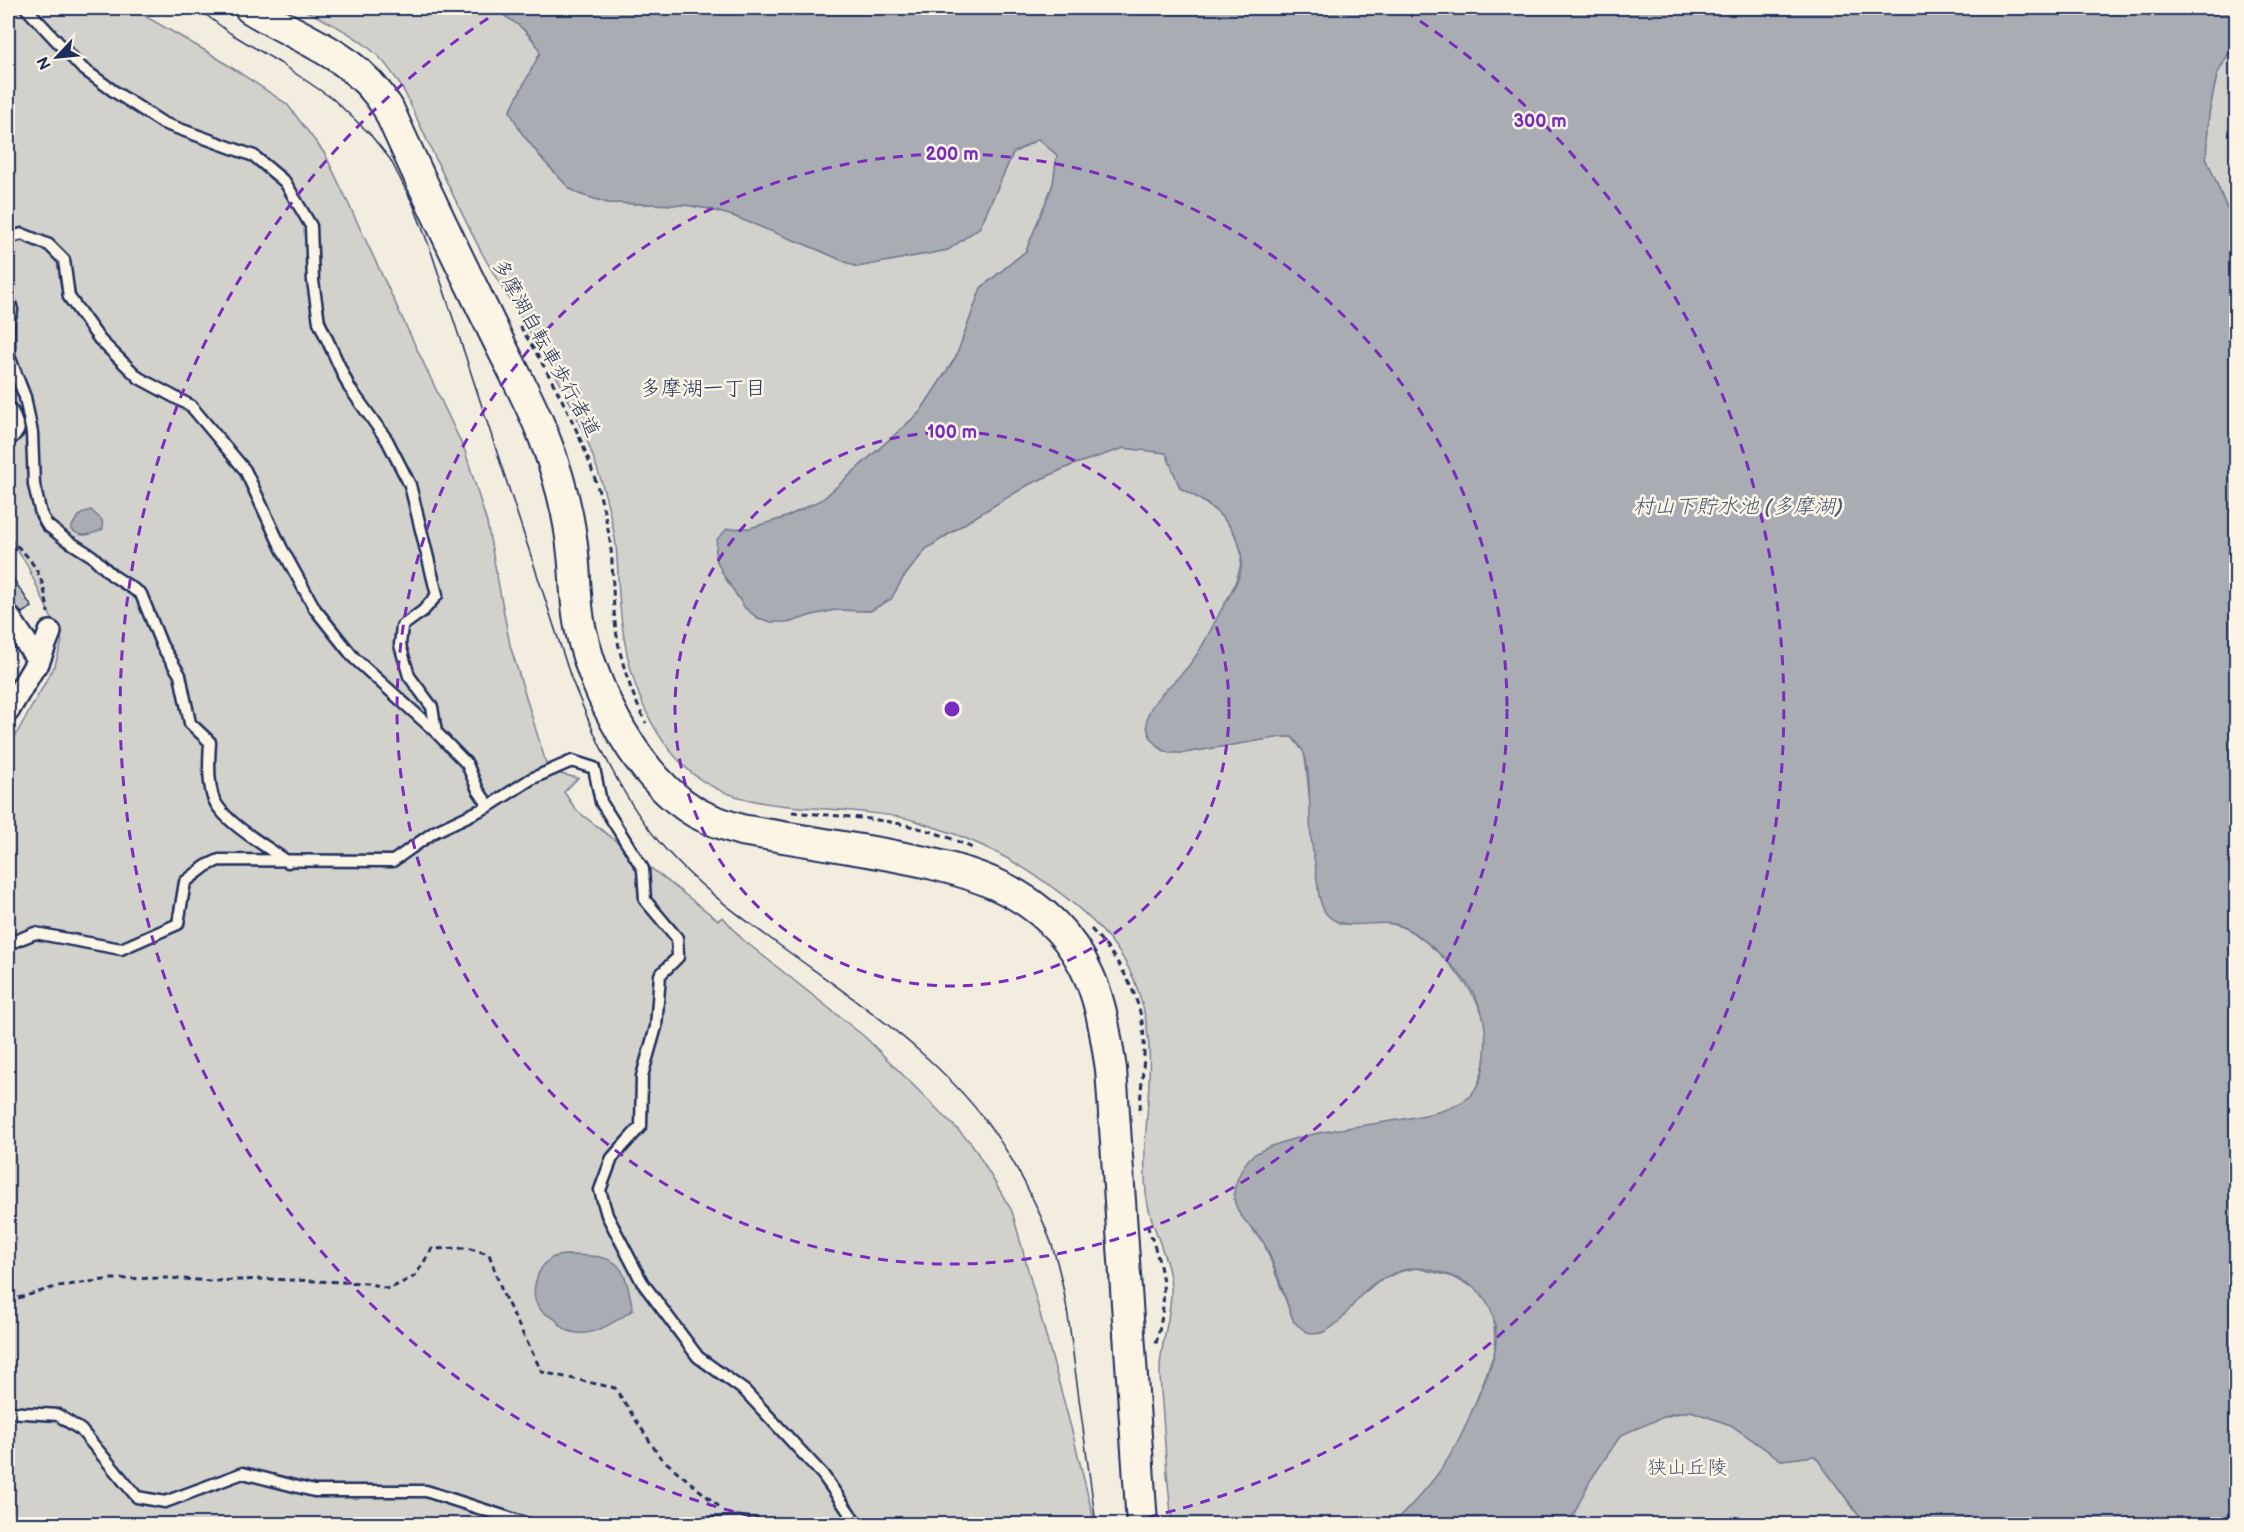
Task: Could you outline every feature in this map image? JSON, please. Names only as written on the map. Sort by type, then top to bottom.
[{"type":"street","points":[[250,8],[328,50],[351,66],[378,93],[388,108],[541,429],[566,502],[581,630],[587,650],[614,717],[658,781],[695,812],[718,823],[741,830],[925,861],[1004,887],[1040,910],[1068,940],[1080,959],[1090,977],[1097,999],[1111,1069],[1142,1524]]},
{"type":"street","points":[[8,415],[13,429],[8,434]]},
{"type":"street","points":[[8,616],[38,663]]},
{"type":"street","points":[[8,711],[38,663],[50,632]]},
{"type":"lane","points":[[26,8],[82,68],[115,92],[163,123],[254,156],[285,182],[311,226],[313,281],[319,322],[349,387],[387,440],[410,485],[438,595],[423,611],[402,626],[400,645],[409,676],[432,707],[436,732]]},
{"type":"lane","points":[[8,238],[22,234],[49,245],[64,260],[69,297],[100,339],[139,378],[191,406],[245,470],[282,549],[315,609],[354,658],[436,732],[466,764],[478,790],[489,806]]},
{"type":"lane","points":[[8,296],[12,310],[9,321],[9,356],[25,397],[33,433],[34,485],[41,514],[47,525],[92,556],[112,575],[141,594],[162,646],[180,675],[190,723],[210,742],[209,767],[212,796],[226,817],[288,862]]},
{"type":"lane","points":[[8,944],[35,933],[121,949],[178,924],[185,882],[206,866],[219,860],[393,861],[434,832],[489,806],[531,779],[572,761],[594,768],[601,802],[644,869],[645,900],[677,938],[678,957],[660,975],[656,1027],[642,1076],[641,1126],[612,1158],[600,1190],[607,1215],[642,1282],[698,1357],[745,1391],[823,1474],[857,1524]]},
{"type":"lane","points":[[8,1412],[58,1415],[81,1430],[137,1497],[165,1503],[243,1473],[314,1491],[426,1491],[528,1524]]},
{"type":"lane","points":[[683,1524],[738,1522],[754,1524]]},
{"type":"path","name":"多摩湖自転車歩行者道","points":[[517,322],[578,429],[593,469],[609,537],[615,624],[622,659],[630,686],[648,727]]},
{"type":"path","points":[[8,539],[18,546],[42,578],[50,632]]},
{"type":"path","points":[[791,812],[884,819],[937,834],[976,850]]},
{"type":"path","points":[[1090,927],[1109,948],[1121,967],[1130,984],[1140,1017],[1144,1039],[1140,1115]]},
{"type":"path","points":[[1145,1218],[1158,1255],[1164,1291],[1164,1311],[1152,1354]]},
{"type":"path","points":[[8,1301],[59,1286],[112,1279],[169,1278],[212,1281],[266,1279],[367,1283],[389,1289],[415,1276],[432,1249],[467,1248],[489,1254],[503,1294],[542,1371],[615,1388],[660,1457],[738,1522]]},
{"type":"green space","points":[[8,8],[135,8],[287,104],[325,154],[465,451],[487,523],[510,645],[546,763],[552,772],[578,778],[564,792],[576,810],[718,920],[723,917],[742,939],[865,1037],[972,1144],[1012,1211],[1095,1524],[8,1524],[8,749],[55,665],[62,641],[26,563],[8,537],[8,446],[20,433],[17,410],[8,392]]},
{"type":"green space","points":[[300,8],[493,8],[520,26],[538,46],[540,53],[510,111],[521,132],[569,188],[579,194],[608,203],[685,205],[709,209],[733,216],[857,267],[948,250],[980,227],[1013,153],[1038,139],[1057,155],[1053,184],[1026,251],[981,288],[956,357],[920,412],[823,499],[784,518],[750,528],[727,529],[715,557],[724,576],[745,608],[758,618],[790,622],[835,610],[870,611],[891,599],[903,578],[926,549],[970,520],[1028,485],[1072,465],[1124,448],[1167,453],[1180,488],[1200,499],[1218,513],[1233,531],[1241,552],[1241,563],[1231,593],[1195,657],[1181,676],[1156,700],[1160,748],[1170,752],[1184,753],[1292,737],[1304,752],[1320,899],[1340,924],[1393,924],[1412,932],[1425,941],[1463,980],[1480,1009],[1486,1027],[1487,1037],[1480,1081],[1470,1096],[1458,1105],[1426,1116],[1331,1131],[1284,1142],[1253,1231],[1264,1243],[1294,1322],[1363,1294],[1378,1281],[1416,1268],[1450,1276],[1477,1289],[1490,1307],[1494,1319],[1495,1351],[1469,1420],[1449,1461],[1432,1484],[1393,1524],[1172,1524],[1160,1370],[1170,1310],[1170,1277],[1146,1193],[1145,1156],[1150,1065],[1148,1034],[1139,993],[1122,956],[1084,913],[1047,883],[1007,858],[967,839],[899,817],[770,804],[746,799],[701,780],[682,764],[656,730],[646,711],[631,670],[622,627],[617,551],[604,491],[583,430],[564,391],[546,357],[483,255],[395,76],[380,58],[359,40]]},
{"type":"green space","points":[[2236,45],[2236,231],[2206,157],[2209,113],[2217,75]]},
{"type":"green space","name":"狭山丘陵","points":[[1691,1411],[1731,1425],[1781,1460],[1815,1456],[1865,1524],[1569,1524],[1599,1464],[1621,1436],[1644,1423]]},
{"type":"water","name":"村山下貯水池 (多摩湖)","points":[[493,8],[2236,8],[2236,45],[2217,75],[2209,113],[2206,157],[2236,231],[2236,1524],[1865,1524],[1815,1456],[1781,1460],[1731,1425],[1691,1411],[1671,1414],[1621,1435],[1590,1481],[1569,1524],[1393,1524],[1448,1460],[1488,1375],[1496,1345],[1496,1335],[1488,1305],[1482,1294],[1457,1278],[1440,1272],[1412,1268],[1378,1281],[1364,1292],[1333,1326],[1321,1333],[1312,1334],[1294,1322],[1265,1245],[1241,1215],[1234,1200],[1234,1192],[1240,1172],[1249,1159],[1267,1148],[1328,1131],[1433,1113],[1462,1102],[1469,1097],[1479,1083],[1486,1047],[1484,1024],[1478,1001],[1468,985],[1440,954],[1418,936],[1407,929],[1389,923],[1340,923],[1325,912],[1320,898],[1311,841],[1306,758],[1292,737],[1184,753],[1170,753],[1158,746],[1150,736],[1147,723],[1150,710],[1157,699],[1196,656],[1237,581],[1241,569],[1241,555],[1233,530],[1215,510],[1180,488],[1166,453],[1124,448],[1072,465],[1028,485],[970,520],[926,549],[903,578],[891,599],[870,611],[835,610],[791,622],[771,622],[758,618],[745,608],[724,576],[715,557],[717,539],[727,529],[750,528],[784,518],[823,499],[920,412],[956,357],[981,288],[1026,251],[1053,184],[1057,155],[1038,139],[1013,153],[980,227],[948,250],[857,267],[733,216],[709,209],[685,205],[608,203],[579,194],[569,188],[521,132],[510,111],[540,53],[527,32]]},
{"type":"water","points":[[91,510],[102,520],[103,529],[86,535],[71,529],[78,517]]},
{"type":"water","points":[[568,1255],[598,1257],[616,1264],[626,1280],[633,1310],[602,1328],[585,1333],[567,1330],[543,1312],[536,1303],[535,1297],[534,1289],[538,1275],[545,1263],[552,1258]]},
{"type":"building","points":[[8,571],[32,607],[22,613],[8,602]]},
{"type":"tram line","points":[[197,8],[230,33],[333,99],[369,133],[390,159],[413,204],[431,251],[571,678],[600,747],[623,791],[651,832],[704,887],[871,1012],[934,1065],[989,1125],[1012,1160],[1044,1223],[1060,1275],[1069,1322],[1096,1524]]},
{"type":"district","name":"多摩湖一丁目","points":[[703,388]]}]
